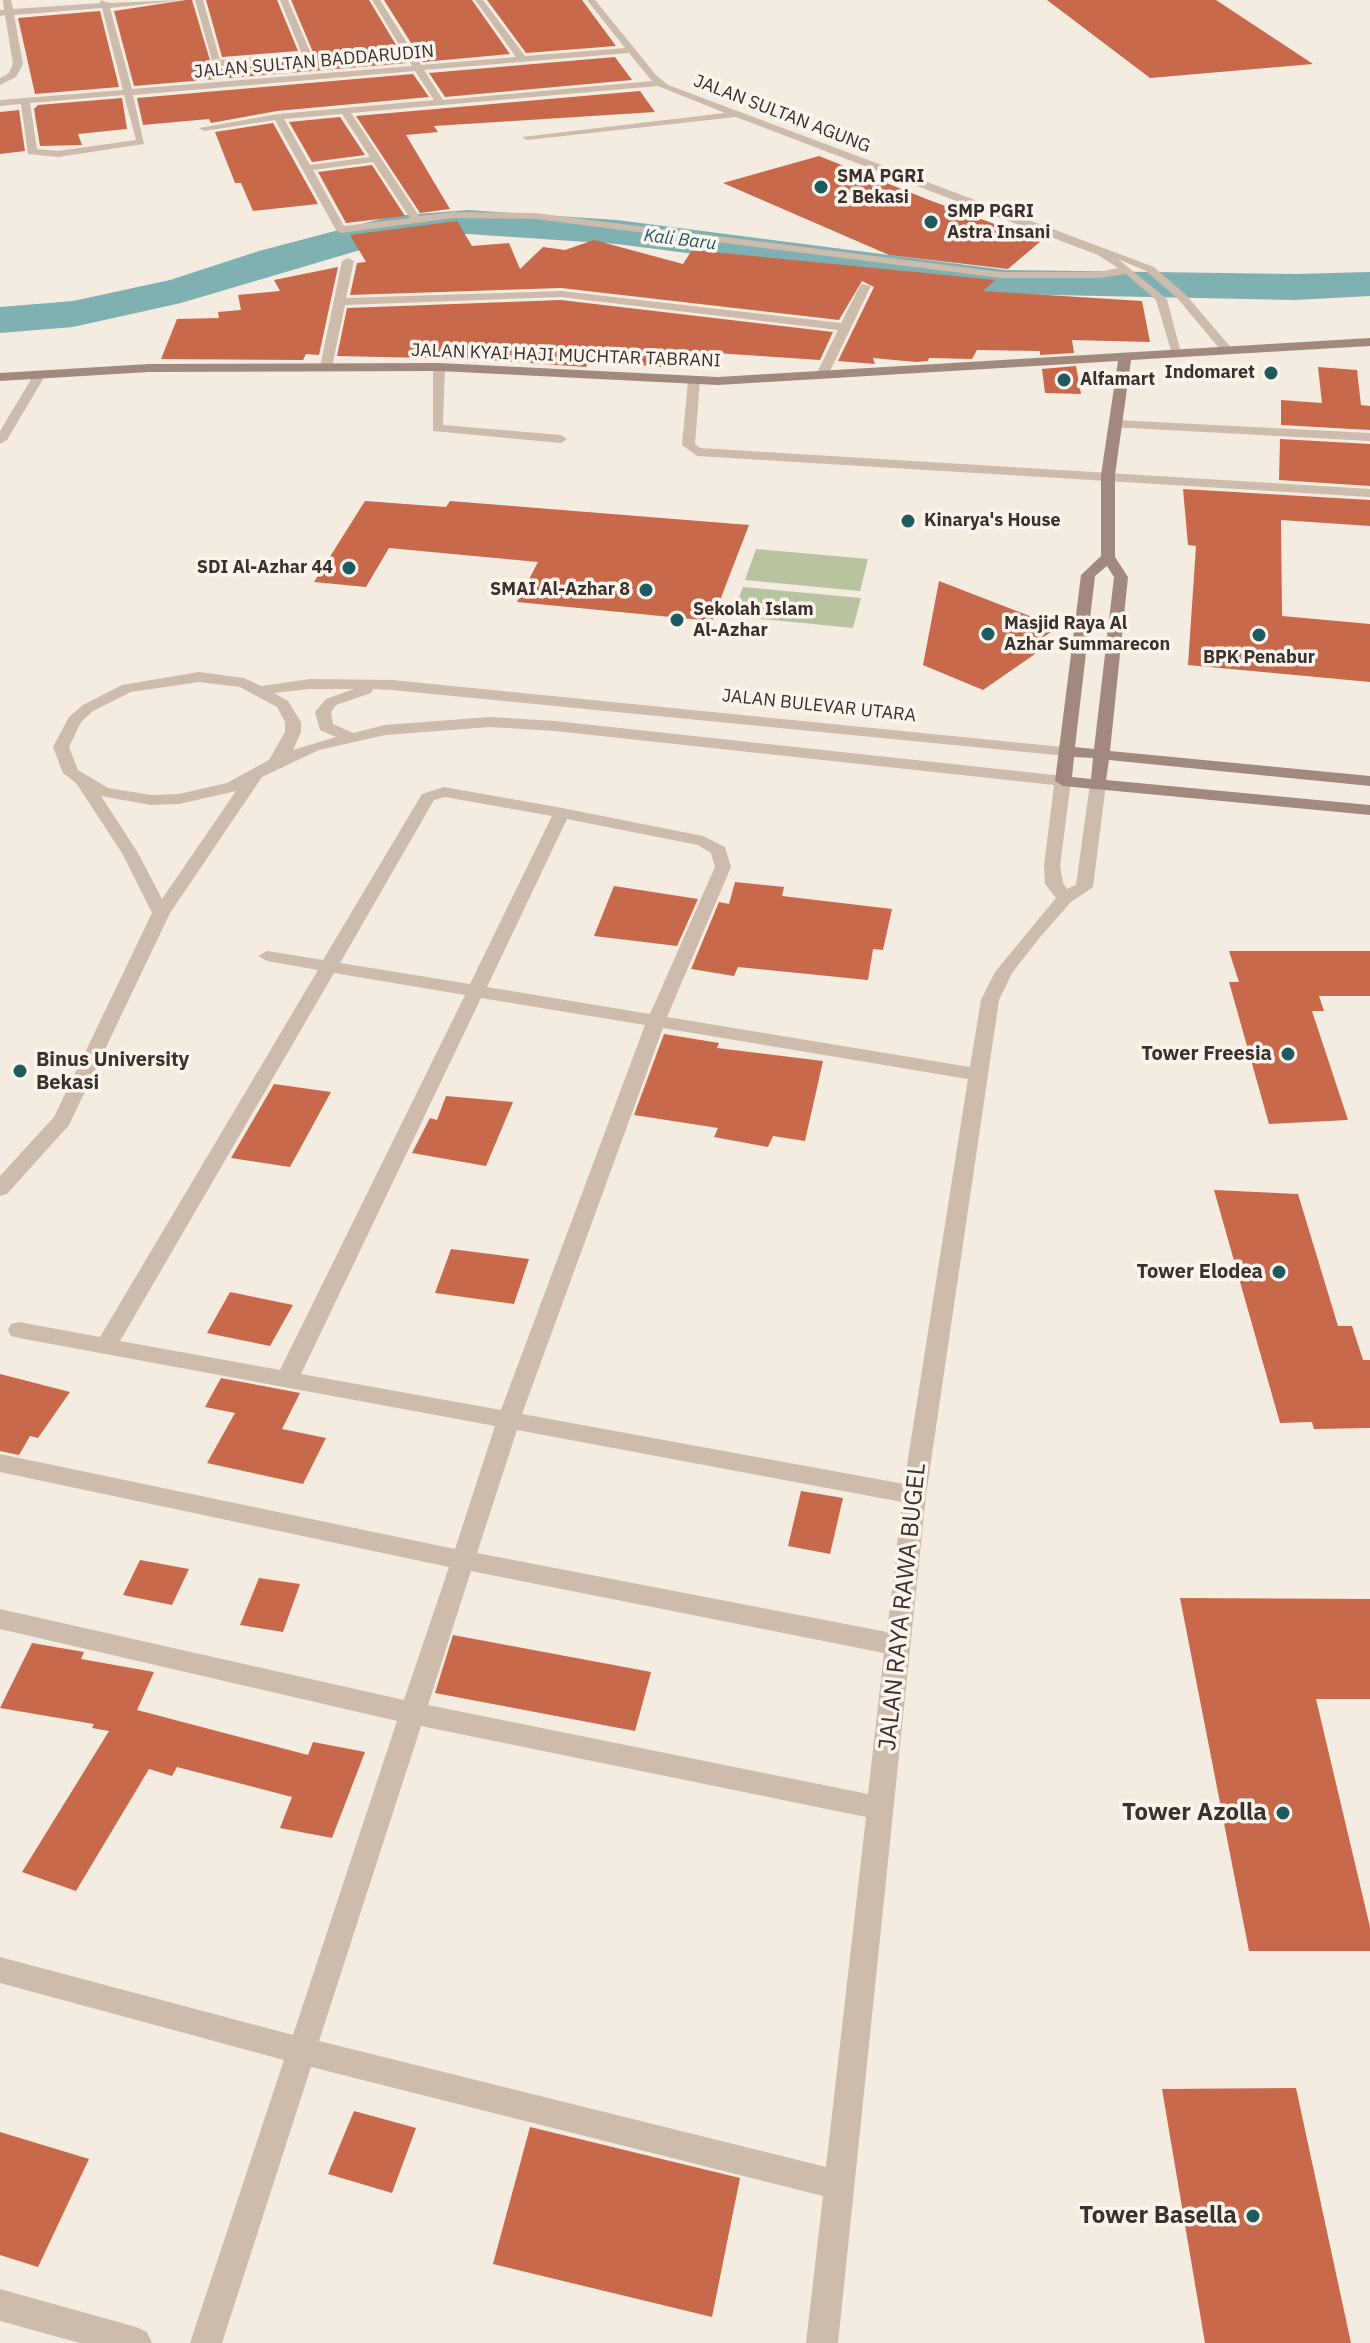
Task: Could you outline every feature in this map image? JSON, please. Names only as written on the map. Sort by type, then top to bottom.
[{"type":"street","points":[[0,82],[13,75],[18,64],[5,12],[7,0]]},
{"type":"street","points":[[5,12],[179,0]]},
{"type":"street","points":[[199,0],[216,62],[228,64],[307,56],[284,0]]},
{"type":"street","points":[[376,0],[440,103]]},
{"type":"street","points":[[479,0],[522,59]]},
{"type":"street","name":"JALAN SULTAN AGUNG","points":[[591,0],[660,83],[1102,253]]},
{"type":"street","points":[[25,100],[30,150],[58,154],[141,142],[104,3]]},
{"type":"street","name":"JALAN SULTAN BADDARUDIN","points":[[0,103],[630,50]]},
{"type":"street","points":[[204,128],[278,117],[660,83]]},
{"type":"street","points":[[345,112],[415,218]]},
{"type":"street","points":[[527,137],[738,114]]},
{"type":"street","points":[[278,117],[341,230],[415,218],[535,216],[1001,275],[1099,275],[1130,271]]},
{"type":"street","points":[[306,168],[376,159]]},
{"type":"street","points":[[1102,253],[1130,271],[1161,299],[1178,354]]},
{"type":"street","points":[[1102,253],[1121,256],[1150,269],[1182,297],[1228,351]]},
{"type":"street","points":[[326,367],[342,302],[348,261]]},
{"type":"street","points":[[822,375],[865,286]]},
{"type":"street","points":[[342,302],[561,294],[843,327]]},
{"type":"street","name":"JALAN KYAI HAJI MUCHTAR TABRANI","points":[[0,377],[163,368],[439,367],[694,381],[1370,342]]},
{"type":"street","name":"JALAN RAYA RAWA BUGEL","points":[[822,2343],[914,1495],[990,1000],[998,984],[1065,898],[1084,887],[1121,577],[1108,557],[1108,475],[1125,357]]},
{"type":"street","points":[[439,367],[438,430],[561,439]]},
{"type":"street","points":[[1,440],[40,374]]},
{"type":"street","points":[[694,381],[688,445],[697,452],[1370,493]]},
{"type":"street","points":[[1116,424],[1370,437]]},
{"type":"street","points":[[1065,898],[1054,884],[1052,866],[1088,575],[1108,557]]},
{"type":"street","points":[[275,763],[290,743],[293,722],[283,704],[263,690],[223,679],[187,677],[150,682],[105,697],[74,720],[61,747],[71,773],[84,783],[103,792],[151,800],[206,795],[254,777],[275,763],[349,737],[429,724],[520,723],[1063,781],[1370,810]]},
{"type":"street","name":"JALAN BULEVAR UTARA","points":[[263,690],[310,684],[392,685],[1370,781]]},
{"type":"street","points":[[349,737],[326,727],[323,712],[331,702],[392,685]]},
{"type":"street","points":[[0,1189],[62,1120],[161,913],[254,777]]},
{"type":"street","points":[[84,783],[130,853],[161,913]]},
{"type":"street","points":[[106,1346],[430,795],[444,792],[703,841],[721,853],[723,867],[656,1021],[508,1422],[206,2343]]},
{"type":"street","points":[[287,1379],[562,813]]},
{"type":"street","points":[[267,956],[979,1075]]},
{"type":"street","points":[[19,1330],[914,1495]]},
{"type":"street","points":[[0,1463],[462,1560],[861,1640],[898,1644]]},
{"type":"street","points":[[0,1619],[412,1713],[834,1801],[881,1808]]},
{"type":"street","points":[[0,1970],[301,2051],[840,2185]]},
{"type":"street","points":[[0,2305],[136,2343]]},
{"type":"green space","points":[[756,549],[868,559],[860,591],[745,580]]},
{"type":"green space","points":[[743,587],[861,598],[853,628],[732,616]]},
{"type":"building","points":[[192,0],[212,67],[228,70],[315,57],[291,0],[369,0],[407,63],[134,86],[114,11]]},
{"type":"building","points":[[206,0],[277,0],[298,51],[222,57]]},
{"type":"building","points":[[384,0],[472,0],[510,54],[423,62]]},
{"type":"building","points":[[487,0],[582,0],[616,46],[526,53]]},
{"type":"building","points":[[1047,0],[1216,0],[1313,64],[1150,78]]},
{"type":"building","points":[[100,11],[119,87],[35,94],[18,18]]},
{"type":"building","points":[[615,57],[632,80],[445,97],[429,73]]},
{"type":"building","points":[[413,74],[429,97],[277,111],[211,123],[209,119],[143,125],[137,98]]},
{"type":"building","points":[[640,91],[655,112],[434,126],[438,132],[406,135],[450,209],[420,213],[356,116]]},
{"type":"building","points":[[122,98],[127,129],[78,134],[82,145],[40,146],[34,109],[38,105]]},
{"type":"building","points":[[19,110],[25,151],[0,154],[0,112]]},
{"type":"building","points":[[340,117],[365,155],[312,162],[289,122]]},
{"type":"building","points":[[273,123],[318,204],[253,211],[241,183],[235,183],[215,132]]},
{"type":"building","points":[[819,156],[1041,241],[1008,269],[889,255],[723,183]]},
{"type":"building","points":[[372,165],[405,216],[346,223],[318,172]]},
{"type":"building","points":[[457,221],[472,246],[509,243],[520,269],[543,247],[565,250],[594,240],[683,264],[692,250],[995,280],[983,291],[1142,301],[1150,342],[1072,340],[1074,353],[1040,355],[1040,351],[977,350],[972,359],[929,358],[928,361],[916,362],[873,358],[875,364],[838,361],[874,287],[862,281],[839,320],[561,288],[350,295],[357,263],[366,262],[350,235]]},
{"type":"building","points":[[338,267],[319,355],[306,354],[303,360],[161,359],[177,319],[219,318],[218,312],[241,310],[238,295],[280,291],[274,280]]},
{"type":"building","points":[[561,300],[833,332],[820,360],[671,350],[664,367],[589,361],[586,367],[473,359],[337,356],[347,308]]},
{"type":"building","points":[[1076,366],[1081,394],[1045,393],[1042,369]]},
{"type":"building","points":[[1318,367],[1357,370],[1361,405],[1370,406],[1370,430],[1281,425],[1281,400],[1322,403]]},
{"type":"building","points":[[1280,439],[1370,444],[1370,486],[1279,480]]},
{"type":"building","points":[[1183,489],[1370,500],[1370,526],[1281,520],[1282,616],[1370,624],[1370,682],[1188,665],[1196,546],[1188,545]]},
{"type":"building","points":[[365,501],[446,507],[450,501],[749,525],[712,621],[517,602],[538,562],[389,548],[366,587],[314,582]]},
{"type":"building","name":"Masjid Raya Al Azhar Summarecon","points":[[939,581],[1058,627],[1038,641],[1048,645],[983,690],[923,665]]},
{"type":"building","points":[[735,882],[784,887],[782,896],[892,909],[883,950],[873,949],[868,980],[738,967],[734,976],[691,969],[719,902],[729,904]]},
{"type":"building","points":[[614,886],[698,899],[677,946],[594,936]]},
{"type":"building","name":"Tower Freesia","points":[[1229,951],[1370,951],[1370,996],[1319,996],[1324,1011],[1312,1011],[1348,1120],[1269,1124],[1229,982],[1239,982]]},
{"type":"building","points":[[664,1034],[719,1043],[717,1048],[823,1061],[805,1141],[773,1136],[768,1147],[714,1137],[718,1128],[634,1115]]},
{"type":"building","points":[[274,1084],[331,1092],[290,1167],[231,1158]]},
{"type":"building","points":[[446,1096],[513,1102],[486,1166],[412,1153],[430,1118],[437,1120]]},
{"type":"building","name":"Tower Elodea","points":[[1214,1190],[1298,1194],[1338,1326],[1352,1326],[1363,1360],[1370,1360],[1370,1428],[1314,1429],[1312,1422],[1280,1423]]},
{"type":"building","points":[[451,1249],[529,1259],[514,1304],[435,1293]]},
{"type":"building","points":[[230,1292],[293,1305],[270,1346],[207,1333]]},
{"type":"building","points":[[0,1374],[70,1392],[38,1438],[30,1436],[19,1455],[0,1451]]},
{"type":"building","points":[[221,1378],[300,1393],[282,1429],[326,1438],[303,1484],[207,1463],[235,1413],[205,1407]]},
{"type":"building","points":[[801,1491],[843,1498],[830,1554],[788,1546]]},
{"type":"building","points":[[140,1560],[189,1569],[172,1605],[123,1595]]},
{"type":"building","points":[[259,1578],[300,1584],[283,1632],[240,1625]]},
{"type":"building","name":"Tower Azolla","points":[[1180,1598],[1370,1599],[1370,1699],[1316,1699],[1370,1927],[1370,1951],[1249,1951]]},
{"type":"building","points":[[453,1635],[651,1672],[635,1731],[435,1693]]},
{"type":"building","points":[[32,1643],[84,1652],[81,1659],[154,1672],[137,1710],[308,1755],[313,1742],[365,1752],[332,1838],[280,1828],[292,1797],[177,1767],[172,1776],[149,1769],[76,1891],[22,1872],[109,1731],[92,1728],[94,1724],[0,1708]]},
{"type":"building","name":"Tower Basella","points":[[1296,2088],[1351,2343],[1205,2343],[1162,2089]]},
{"type":"building","points":[[354,2111],[416,2128],[392,2193],[328,2174]]},
{"type":"building","points":[[530,2127],[740,2178],[712,2317],[493,2264]]},
{"type":"building","points":[[0,2132],[89,2159],[38,2267],[0,2255]]},
{"type":"waterway","name":"Kali Baru","points":[[0,320],[73,314],[181,290],[273,260],[392,228],[468,222],[617,232],[1006,282],[1295,287],[1370,284]]},
{"type":"place","name":"SMA PGRI 2 Bekasi","points":[[821,187]]},
{"type":"place","name":"SMP PGRI Astra Insani","points":[[931,222]]},
{"type":"place","name":"Indomaret","points":[[1271,373]]},
{"type":"place","name":"Alfamart","points":[[1064,380]]},
{"type":"place","name":"Kinarya's House","points":[[908,521]]},
{"type":"place","name":"SDI Al-Azhar 44","points":[[349,568]]},
{"type":"place","name":"SMAI Al-Azhar 8","points":[[646,590]]},
{"type":"place","name":"Sekolah Islam Al-Azhar","points":[[677,620]]},
{"type":"place","name":"Masjid Raya Al Azhar Summarecon","points":[[988,634]]},
{"type":"place","name":"BPK Penabur","points":[[1259,635]]},
{"type":"place","name":"Tower Freesia","points":[[1288,1054]]},
{"type":"place","name":"Binus University Bekasi","points":[[20,1071]]},
{"type":"place","name":"Tower Elodea","points":[[1279,1272]]},
{"type":"place","name":"Tower Azolla","points":[[1283,1813]]},
{"type":"place","name":"Tower Basella","points":[[1253,2216]]}]
